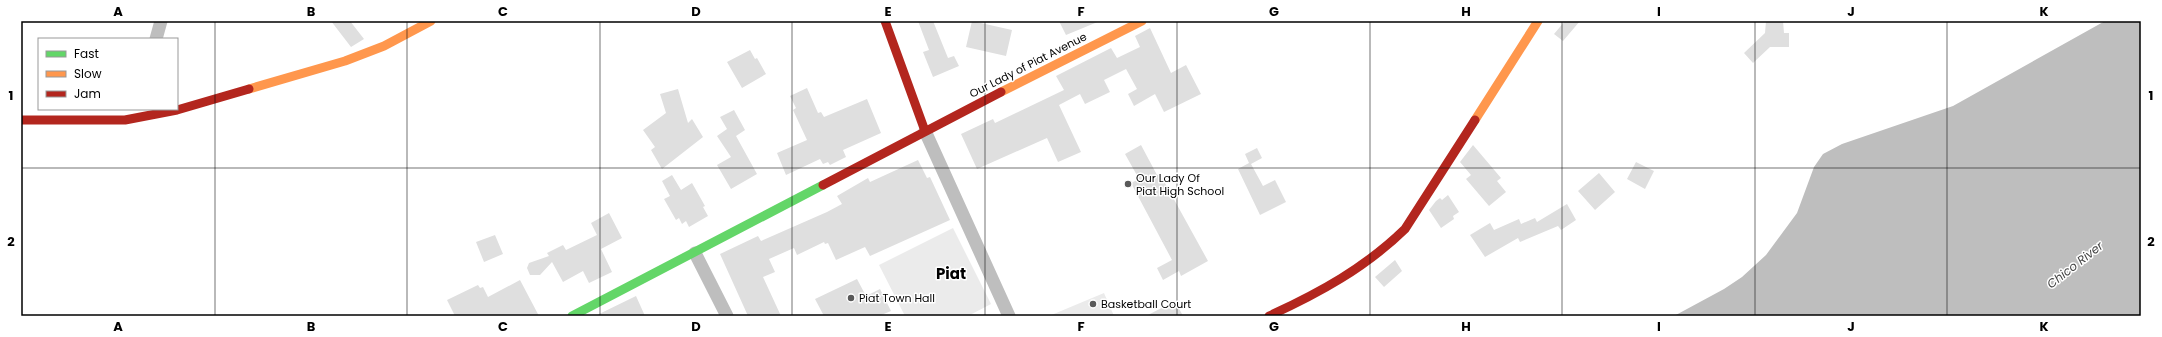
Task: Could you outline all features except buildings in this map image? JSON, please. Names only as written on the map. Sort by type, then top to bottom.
[{"type":"street","points":[[156,38],[161,21]]},
{"type":"street","points":[[178,110],[345,61],[384,46],[431,21]]},
{"type":"street","points":[[885,21],[925,131],[1009,316]]},
{"type":"street","name":"Our Lady of Piat Avenue","points":[[572,316],[695,253],[925,131],[1142,21]]},
{"type":"street","points":[[1269,316],[1304,300],[1361,268],[1388,247],[1405,230],[1538,21]]},
{"type":"street","points":[[21,120],[177,110]]},
{"type":"street","points":[[695,253],[727,316]]},
{"type":"shaded area","points":[[953,228],[991,304],[968,316],[905,316],[879,265]]},
{"type":"shaded area","name":"Basketball Court","points":[[1104,293],[1114,316],[1049,316]]},
{"type":"water","name":"Chico River","points":[[2105,21],[2141,21],[2141,316],[1674,316],[1724,289],[1742,277],[1766,255],[1797,213],[1814,167],[1823,154],[1842,144],[1953,106]]},
{"type":"traffic: fast","points":[[572,316],[823,185]]},
{"type":"traffic: slow","points":[[249,89],[345,61],[384,46],[431,21]]},
{"type":"traffic: slow","points":[[1001,92],[1142,21]]},
{"type":"traffic: slow","points":[[1475,120],[1538,21]]},
{"type":"traffic: jam","points":[[885,21],[925,131]]},
{"type":"traffic: jam","points":[[178,110],[249,89]]},
{"type":"traffic: jam","points":[[823,185],[1001,92]]},
{"type":"traffic: jam","points":[[21,120],[125,120],[177,110]]},
{"type":"traffic: jam","points":[[1269,316],[1323,289],[1358,268],[1405,229],[1475,120]]},
{"type":"place","name":"Our Lady Of Piat High School","points":[[1128,184]]},
{"type":"place","name":"Piat Town Hall","points":[[851,298]]},
{"type":"place","name":"Basketball Court","points":[[1093,304]]},
{"type":"district","name":"Piat","points":[[951,274]]}]
